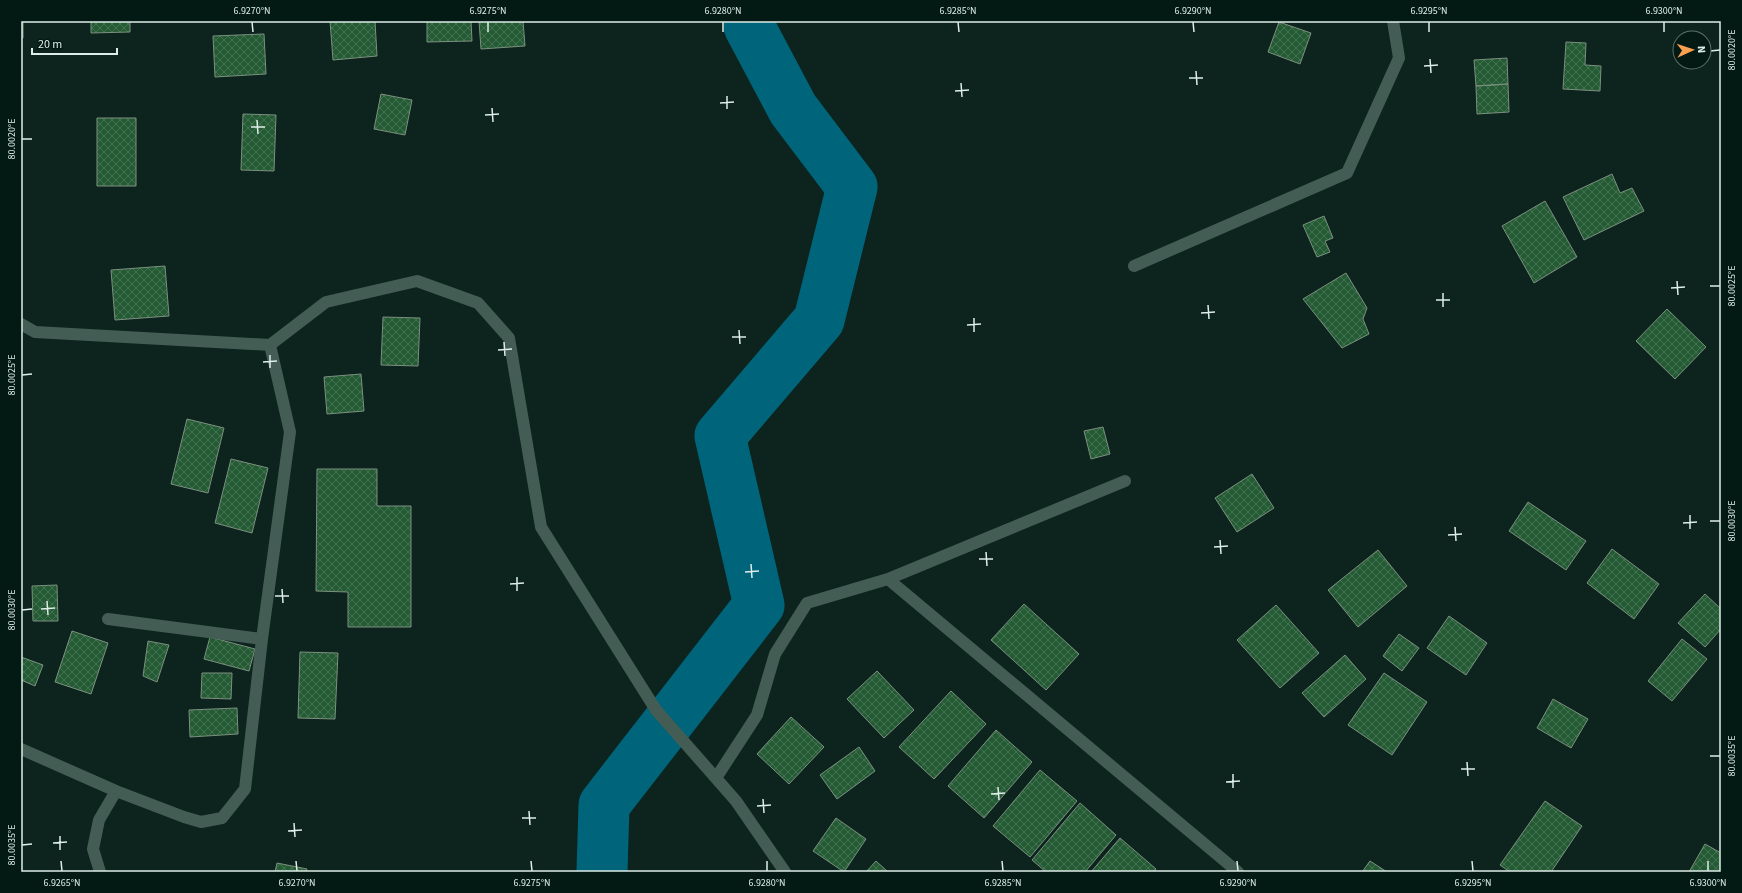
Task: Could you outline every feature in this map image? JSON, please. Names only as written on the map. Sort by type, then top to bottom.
[{"type":"street","points":[[1134,266],[1347,173],[1399,58],[1393,21]]},
{"type":"street","points":[[21,324],[35,332],[270,345],[326,302],[417,281],[478,303],[509,338],[541,527],[656,710],[736,801],[785,872]]},
{"type":"street","points":[[21,749],[116,791],[184,817],[202,822],[222,818],[245,789],[262,639],[290,432],[270,345]]},
{"type":"street","points":[[716,778],[757,715],[775,654],[807,603],[888,579],[1125,481]]},
{"type":"street","points":[[888,579],[1238,872]]},
{"type":"street","points":[[108,619],[262,639]]},
{"type":"street","points":[[100,872],[93,849],[99,820],[116,791]]},
{"type":"building","points":[[21,21],[23,21],[23,38],[21,38]]},
{"type":"building","points":[[91,21],[130,21],[130,32],[91,33]]},
{"type":"building","points":[[330,21],[375,21],[377,56],[333,60]]},
{"type":"building","points":[[427,21],[471,21],[472,41],[427,42]]},
{"type":"building","points":[[479,21],[523,21],[525,46],[481,49]]},
{"type":"building","points":[[1279,22],[1311,33],[1300,64],[1268,52]]},
{"type":"building","points":[[264,34],[266,74],[215,77],[213,36]]},
{"type":"building","points":[[1566,42],[1586,43],[1585,65],[1601,66],[1600,91],[1563,89]]},
{"type":"building","points":[[1507,58],[1508,84],[1476,86],[1474,60]]},
{"type":"building","points":[[1508,84],[1509,112],[1477,114],[1476,86]]},
{"type":"building","points":[[381,94],[412,100],[405,135],[374,129]]},
{"type":"building","points":[[243,114],[276,115],[274,171],[241,170]]},
{"type":"building","points":[[97,118],[136,118],[136,186],[97,186]]},
{"type":"building","points":[[1612,174],[1620,193],[1632,188],[1644,211],[1584,240],[1563,197]]},
{"type":"building","points":[[1545,201],[1577,257],[1534,283],[1502,226]]},
{"type":"building","points":[[1324,216],[1333,238],[1325,241],[1330,252],[1317,257],[1303,225]]},
{"type":"building","points":[[165,266],[169,316],[115,320],[111,270]]},
{"type":"building","points":[[1346,273],[1367,308],[1363,319],[1369,334],[1342,348],[1303,299]]},
{"type":"building","points":[[1667,309],[1706,347],[1675,379],[1636,341]]},
{"type":"building","points":[[383,317],[420,318],[418,366],[381,365]]},
{"type":"building","points":[[361,374],[364,411],[327,414],[324,377]]},
{"type":"building","points":[[187,419],[224,428],[208,493],[171,484]]},
{"type":"building","points":[[1103,427],[1110,454],[1091,459],[1084,431]]},
{"type":"building","points":[[231,459],[268,468],[252,533],[215,523]]},
{"type":"building","points":[[317,469],[377,469],[377,506],[411,506],[411,627],[348,627],[348,592],[316,591]]},
{"type":"building","points":[[1252,474],[1274,508],[1237,532],[1215,498]]},
{"type":"building","points":[[1528,502],[1586,541],[1566,570],[1509,531]]},
{"type":"building","points":[[1612,549],[1659,584],[1634,619],[1587,583]]},
{"type":"building","points":[[1378,550],[1407,586],[1358,627],[1328,590]]},
{"type":"building","points":[[57,585],[58,621],[33,621],[32,586]]},
{"type":"building","points":[[1705,594],[1721,609],[1721,629],[1705,647],[1678,623]]},
{"type":"building","points":[[1024,604],[1079,654],[1046,690],[991,640]]},
{"type":"building","points":[[1276,605],[1319,653],[1280,688],[1237,640]]},
{"type":"building","points":[[1449,616],[1487,643],[1466,675],[1427,648]]},
{"type":"building","points":[[72,631],[108,643],[91,694],[55,682]]},
{"type":"building","points":[[1399,634],[1419,648],[1402,671],[1383,656]]},
{"type":"building","points":[[210,637],[255,649],[249,671],[204,659]]},
{"type":"building","points":[[1682,639],[1707,659],[1672,701],[1648,681]]},
{"type":"building","points":[[148,641],[169,645],[157,682],[143,676]]},
{"type":"building","points":[[300,652],[338,653],[335,719],[298,718]]},
{"type":"building","points":[[1345,655],[1366,679],[1324,717],[1302,693]]},
{"type":"building","points":[[21,657],[43,665],[35,686],[21,680]]},
{"type":"building","points":[[877,671],[914,710],[884,738],[847,699]]},
{"type":"building","points":[[202,673],[232,673],[231,699],[201,698]]},
{"type":"building","points":[[1384,673],[1427,702],[1392,755],[1348,725]]},
{"type":"building","points":[[951,691],[986,724],[934,779],[899,747]]},
{"type":"building","points":[[1553,699],[1588,719],[1571,748],[1537,728]]},
{"type":"building","points":[[237,708],[238,734],[190,737],[189,710]]},
{"type":"building","points":[[791,717],[824,747],[789,784],[757,754]]},
{"type":"building","points":[[996,730],[1032,762],[984,818],[948,786]]},
{"type":"building","points":[[859,747],[875,771],[837,799],[820,775]]},
{"type":"building","points":[[1040,770],[1077,801],[1030,857],[993,826]]},
{"type":"building","points":[[1545,801],[1582,826],[1551,872],[1510,872],[1500,865]]},
{"type":"building","points":[[1080,803],[1116,835],[1085,872],[1046,872],[1032,860]]},
{"type":"building","points":[[836,818],[866,839],[844,872],[813,851]]},
{"type":"building","points":[[1120,838],[1156,869],[1154,872],[1091,872]]},
{"type":"building","points":[[1705,844],[1721,853],[1721,872],[1689,872]]},
{"type":"building","points":[[876,861],[888,872],[866,872]]},
{"type":"building","points":[[1370,861],[1387,872],[1362,872]]},
{"type":"building","points":[[277,863],[307,869],[306,872],[275,872]]},
{"type":"waterway","points":[[602,872],[604,805],[759,605],[720,436],[819,320],[852,187],[793,109],[749,26],[750,21]]}]
